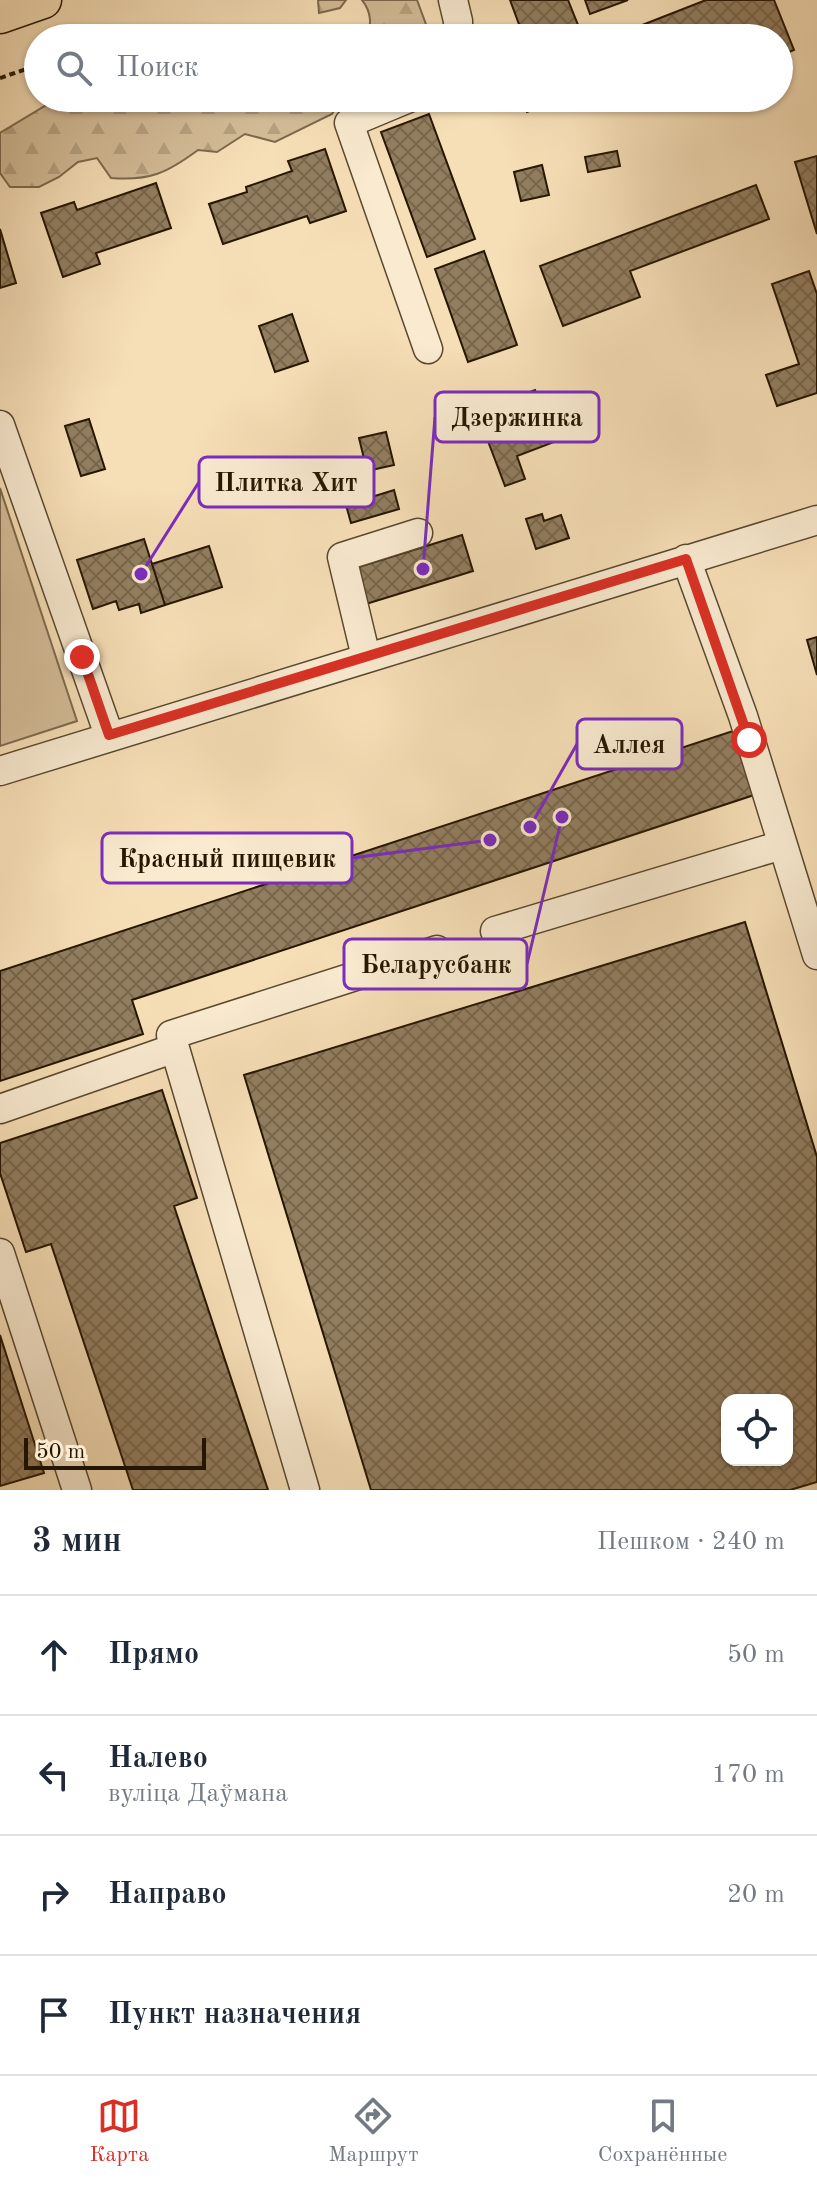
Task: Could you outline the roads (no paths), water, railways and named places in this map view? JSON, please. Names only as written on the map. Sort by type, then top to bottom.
[{"type":"main road","points":[[0,15],[43,0]]},
{"type":"street","points":[[453,0],[458,24]]},
{"type":"street","points":[[375,112],[349,123],[428,349]]},
{"type":"street","points":[[0,425],[109,735]]},
{"type":"street","points":[[0,771],[109,735],[817,520]]},
{"type":"street","points":[[366,657],[342,557],[418,533]]},
{"type":"street","points":[[686,559],[743,716],[817,955]]},
{"type":"street","points":[[495,931],[782,845]]},
{"type":"street","points":[[305,1490],[171,1035],[437,950]]},
{"type":"street","points":[[0,1109],[175,1048]]},
{"type":"street","points":[[0,1253],[77,1490]]},
{"type":"place","name":"Дзержинка","points":[[423,569]]},
{"type":"place","name":"Плитка Хит","points":[[141,574]]},
{"type":"place","name":"Беларусбанк","points":[[562,817]]},
{"type":"place","name":"Аллея","points":[[530,827]]},
{"type":"place","name":"Красный пищевик","points":[[490,840]]}]
